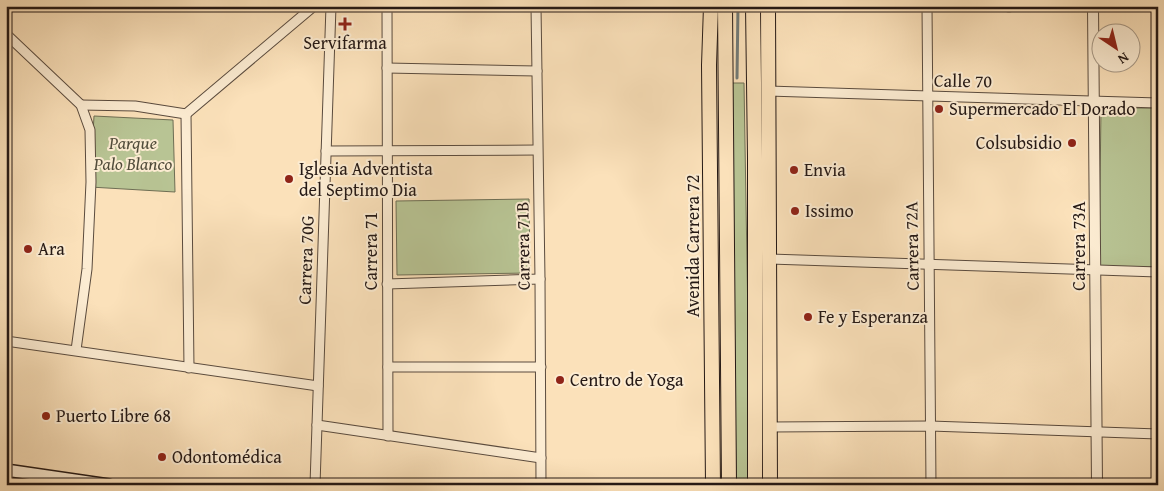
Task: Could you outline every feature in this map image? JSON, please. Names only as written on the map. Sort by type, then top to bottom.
[{"type":"highway","name":"Avenida Carrera 72","points":[[711,6],[713,485]]},
{"type":"highway","points":[[719,6],[725,13]]},
{"type":"highway","points":[[753,6],[756,159],[755,485]]},
{"type":"highway","points":[[766,10],[770,259],[770,485]]},
{"type":"highway","name":"Avenida Carrera 72","points":[[725,13],[729,485]]},
{"type":"highway","points":[[712,296],[727,252]]},
{"type":"highway","points":[[755,294],[770,328]]},
{"type":"highway","points":[[755,387],[770,361]]},
{"type":"highway","points":[[713,426],[729,464]]},
{"type":"main road","points":[[6,470],[109,485]]},
{"type":"street","points":[[81,105],[135,106],[186,114],[314,6]]},
{"type":"street","name":"Carrera 70G","points":[[315,485],[331,6]]},
{"type":"street","name":"Carrera 71","points":[[387,6],[388,436]]},
{"type":"street","name":"Carrera 71B","points":[[536,6],[541,485]]},
{"type":"street","name":"Carrera 72A","points":[[927,6],[931,485]]},
{"type":"street","name":"Carrera 73A","points":[[1093,6],[1097,485]]},
{"type":"street","points":[[6,34],[81,105],[90,130],[91,182],[87,269],[76,350]]},
{"type":"street","points":[[387,68],[536,71]]},
{"type":"street","name":"Calle 70","points":[[768,91],[1158,103]]},
{"type":"street","points":[[186,114],[189,368]]},
{"type":"street","points":[[326,151],[537,150]]},
{"type":"street","points":[[770,259],[1158,272]]},
{"type":"street","points":[[387,284],[540,280]]},
{"type":"street","points":[[6,341],[318,386]]},
{"type":"street","points":[[388,367],[540,367]]},
{"type":"street","points":[[317,425],[541,458]]},
{"type":"street","points":[[770,427],[930,426],[1158,434]]},
{"type":"green space","points":[[731,83],[744,83],[749,485],[736,485]]},
{"type":"green space","points":[[1101,108],[1158,108],[1158,267],[1099,267]]},
{"type":"green space","name":"Parque Palo Blanco","points":[[94,116],[173,120],[175,192],[90,187]]},
{"type":"green space","points":[[529,199],[530,273],[397,275],[396,201]]},
{"type":"waterway","points":[[737,78],[738,6]]},
{"type":"place","name":"Servifarma","points":[[345,24]]},
{"type":"place","name":"Supermercado El Dorado","points":[[939,109]]},
{"type":"place","name":"Colsubsidio","points":[[1072,143]]},
{"type":"place","name":"Envia","points":[[794,170]]},
{"type":"place","name":"Iglesia Adventista del Septimo Dia","points":[[289,179]]},
{"type":"place","name":"Issimo","points":[[795,211]]},
{"type":"place","name":"Ara","points":[[28,249]]},
{"type":"place","name":"Fe y Esperanza","points":[[808,317]]},
{"type":"place","name":"Centro de Yoga","points":[[560,380]]},
{"type":"place","name":"Puerto Libre 68","points":[[46,416]]},
{"type":"place","name":"Odontomédica","points":[[162,457]]}]
